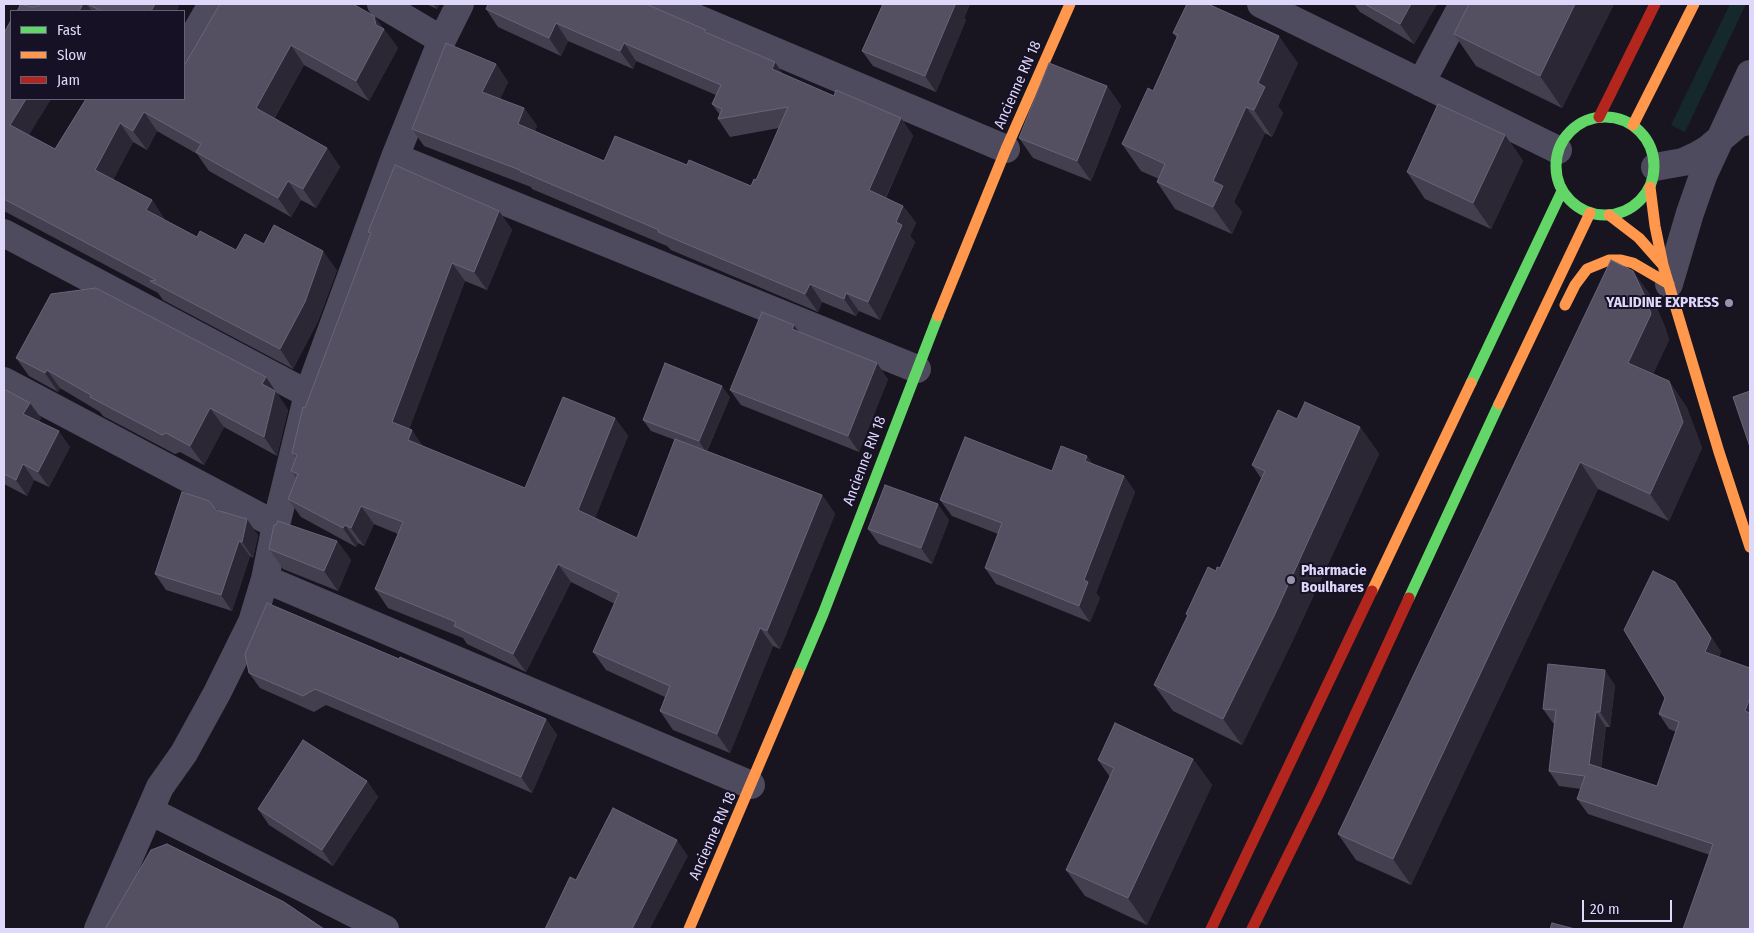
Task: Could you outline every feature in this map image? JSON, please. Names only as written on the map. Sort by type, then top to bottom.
[{"type":"main road","name":"Ancienne RN 18","points":[[689,929],[752,785],[823,614],[916,369],[1006,149],[1070,4]]},
{"type":"main road","points":[[1599,117],[1655,4]]},
{"type":"main road","points":[[1633,125],[1694,4]]},
{"type":"main road","points":[[1652,177],[1636,204],[1627,210],[1609,215],[1590,213],[1570,201],[1562,191],[1556,171],[1558,150],[1564,138],[1574,128],[1586,121],[1599,117],[1611,117],[1633,125],[1649,143],[1653,155],[1654,226],[1666,275],[1719,452],[1750,547]]},
{"type":"main road","points":[[1211,929],[1562,191]]},
{"type":"main road","points":[[1252,929],[1320,791],[1492,419],[1590,213]]},
{"type":"main road","points":[[1609,215],[1639,238],[1666,275]]},
{"type":"main road","points":[[1560,317],[1581,277],[1587,269],[1598,264],[1609,260],[1621,260],[1666,275]]},
{"type":"main road","points":[[1492,419],[1521,386]]},
{"type":"street","points":[[185,51],[212,4]]},
{"type":"street","points":[[381,4],[442,40]]},
{"type":"street","points":[[98,929],[160,787],[184,753],[217,693],[252,622],[265,579],[276,525],[308,394],[395,157],[442,40],[460,4]]},
{"type":"street","points":[[663,4],[1006,149]]},
{"type":"street","points":[[1261,4],[1558,150]]},
{"type":"street","points":[[1421,83],[1463,4]]},
{"type":"street","points":[[1666,275],[1703,176],[1750,74]]},
{"type":"street","points":[[1652,177],[1669,165],[1689,159],[1708,149],[1739,123],[1750,121]]},
{"type":"street","points":[[395,157],[916,369]]},
{"type":"street","points":[[4,233],[308,394]]},
{"type":"street","points":[[4,381],[276,525]]},
{"type":"street","points":[[265,579],[752,785]]},
{"type":"street","points":[[150,811],[385,929]]},
{"type":"green space","points":[[1730,4],[1746,4],[1685,132],[1671,125]]},
{"type":"building","points":[[21,4],[31,7],[41,4],[83,4],[80,10],[18,10]]},
{"type":"building","points":[[88,4],[155,4],[152,10],[99,10]]},
{"type":"building","points":[[220,4],[353,4],[374,16],[376,25],[384,29],[356,81],[291,45],[256,108],[327,148],[303,189],[288,181],[278,198],[196,152],[201,144],[144,112],[133,131],[120,123],[95,170],[152,200],[146,210],[197,237],[200,231],[236,250],[245,234],[264,244],[274,225],[323,251],[305,302],[280,349],[150,281],[156,280],[4,199],[4,33],[10,22],[10,100],[25,100],[10,125],[55,149],[85,100],[185,100],[185,64]]},
{"type":"building","points":[[488,4],[646,4],[775,62],[772,69],[834,96],[836,90],[901,118],[869,190],[903,206],[896,222],[902,225],[868,302],[846,293],[844,299],[810,284],[805,294],[658,232],[659,230],[520,170],[412,129],[446,43],[496,64],[482,92],[524,108],[518,124],[604,161],[615,136],[687,165],[689,160],[751,186],[754,179],[756,180],[788,107],[718,119],[722,109],[712,104],[721,85],[624,43],[620,51],[556,23],[549,38],[486,9]]},
{"type":"building","points":[[883,4],[955,5],[925,76],[862,51]]},
{"type":"building","points":[[1187,4],[1208,4],[1279,36],[1258,83],[1265,87],[1254,110],[1246,107],[1213,181],[1223,186],[1213,207],[1157,182],[1165,164],[1122,144],[1148,88],[1153,91],[1178,35],[1173,33]]},
{"type":"building","points":[[1365,4],[1411,4],[1400,24]]},
{"type":"building","points":[[1469,4],[1575,4],[1540,76],[1454,34]]},
{"type":"building","points":[[1049,63],[1107,86],[1077,161],[1019,138]]},
{"type":"building","points":[[1438,104],[1505,135],[1473,203],[1407,172]]},
{"type":"building","points":[[395,165],[499,211],[474,272],[452,263],[392,422],[412,430],[408,440],[525,488],[563,397],[615,418],[578,510],[637,538],[675,439],[822,495],[767,631],[760,628],[717,734],[660,711],[670,686],[593,652],[619,593],[558,564],[513,654],[454,626],[456,622],[375,589],[403,522],[361,506],[351,528],[345,525],[343,528],[288,499],[298,474],[291,471],[297,455],[292,453],[303,407],[305,408],[371,233],[368,232]]},
{"type":"building","points":[[1611,260],[1633,271],[1651,314],[1628,363],[1669,381],[1683,422],[1650,494],[1580,462],[1393,859],[1338,834]]},
{"type":"building","points":[[96,288],[266,377],[262,384],[275,391],[264,437],[210,408],[190,446],[166,433],[162,435],[90,397],[91,395],[47,370],[45,373],[16,358],[51,294]]},
{"type":"building","points":[[762,312],[794,325],[792,329],[877,363],[848,436],[730,390]]},
{"type":"building","points":[[665,363],[722,386],[699,441],[643,420]]},
{"type":"building","points":[[4,389],[30,403],[23,414],[59,431],[38,472],[23,464],[16,480],[4,474]]},
{"type":"building","points":[[1750,391],[1750,447],[1733,397]]},
{"type":"building","points":[[1305,402],[1360,427],[1274,616],[1223,719],[1154,685],[1188,615],[1186,614],[1208,567],[1216,571],[1217,567],[1220,568],[1265,471],[1252,465],[1278,410],[1297,419]]},
{"type":"building","points":[[965,437],[1052,471],[1061,446],[1087,456],[1085,461],[1124,476],[1084,580],[1088,582],[1079,606],[985,568],[1002,523],[940,500]]},
{"type":"building","points":[[885,485],[938,504],[921,548],[868,529]]},
{"type":"building","points":[[182,492],[209,501],[216,510],[247,519],[242,542],[239,541],[221,595],[155,574]]},
{"type":"building","points":[[278,521],[337,541],[324,571],[269,549],[274,525]]},
{"type":"building","points":[[1653,571],[1675,582],[1711,638],[1705,652],[1750,668],[1750,698],[1745,711],[1750,713],[1750,929],[1683,929],[1713,844],[1577,799],[1585,776],[1549,771],[1556,710],[1543,709],[1548,664],[1605,670],[1600,712],[1596,712],[1589,764],[1657,786],[1679,722],[1659,714],[1665,698],[1624,630]]},
{"type":"building","points":[[267,603],[546,719],[521,777],[315,689],[303,696],[249,673],[245,654]]},
{"type":"building","points":[[1115,723],[1193,759],[1128,898],[1066,870],[1114,768],[1098,760]]},
{"type":"building","points":[[303,740],[367,781],[322,850],[258,809]]},
{"type":"building","points":[[613,808],[677,840],[632,929],[545,929],[570,877],[576,880]]},
{"type":"building","points":[[167,844],[284,902],[324,929],[105,929],[151,850]]},
{"type":"building","points":[[1552,923],[1575,929],[1550,929]]},
{"type":"traffic: fast","points":[[1605,117],[1624,121],[1640,131],[1650,147],[1654,166],[1650,185],[1640,201],[1624,211],[1605,215],[1586,211],[1570,201],[1560,185],[1556,166],[1560,147],[1570,131],[1586,121],[1605,117]]},
{"type":"traffic: fast","points":[[1471,383],[1562,191]]},
{"type":"traffic: fast","points":[[798,673],[823,614],[938,316]]},
{"type":"traffic: fast","points":[[1409,598],[1499,404]]},
{"type":"traffic: slow","points":[[938,316],[1006,149],[1070,4]]},
{"type":"traffic: slow","points":[[1633,125],[1694,4]]},
{"type":"traffic: slow","points":[[1650,187],[1663,265],[1719,452],[1750,547]]},
{"type":"traffic: slow","points":[[1499,404],[1590,213]]},
{"type":"traffic: slow","points":[[1609,215],[1639,238],[1662,264]]},
{"type":"traffic: slow","points":[[1565,305],[1575,285],[1587,269],[1609,260],[1633,263],[1669,284]]},
{"type":"traffic: slow","points":[[1372,591],[1471,383]]},
{"type":"traffic: slow","points":[[689,929],[798,673]]},
{"type":"traffic: jam","points":[[1599,117],[1655,4]]},
{"type":"traffic: jam","points":[[1211,929],[1372,591]]},
{"type":"traffic: jam","points":[[1252,929],[1320,791],[1409,598]]},
{"type":"place","name":"YALIDINE EXPRESS","points":[[1729,303]]},
{"type":"place","name":"Pharmacie Boulhares","points":[[1291,580]]}]
